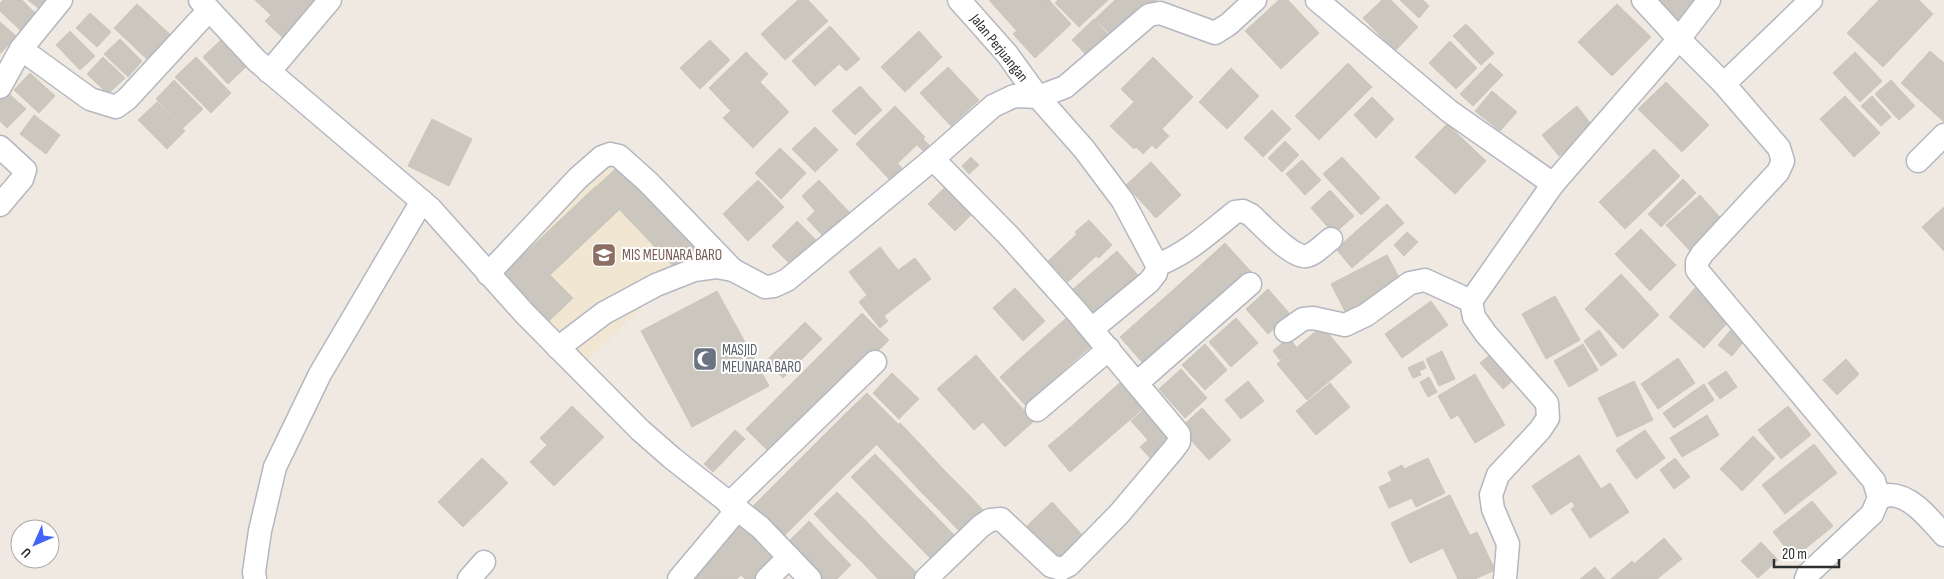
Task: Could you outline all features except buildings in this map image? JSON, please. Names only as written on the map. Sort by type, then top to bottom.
[{"type":"street","points":[[0,87],[21,49],[61,0]]},
{"type":"street","points":[[269,72],[330,0]]},
{"type":"street","name":"Jalan Perjuangan","points":[[959,0],[1007,54],[1038,98],[1084,149],[1123,201],[1157,265]]},
{"type":"street","points":[[558,348],[604,313],[656,285],[694,270],[716,266],[733,270],[765,287],[774,286],[787,280],[933,159],[993,106],[1014,96],[1038,98],[1065,87],[1150,15],[1160,13],[1215,33],[1229,24],[1255,0]]},
{"type":"street","points":[[1317,0],[1448,111],[1553,184]]},
{"type":"street","points":[[1643,0],[1679,40],[1724,84],[1779,148],[1782,161],[1778,172],[1702,254],[1697,262],[1697,270],[1874,481],[1879,498],[1872,514],[1808,574],[1806,579]]},
{"type":"street","points":[[1505,579],[1508,544],[1493,509],[1491,495],[1498,475],[1540,430],[1548,418],[1547,403],[1486,334],[1474,317],[1471,301],[1553,184],[1679,40],[1709,0]]},
{"type":"street","points":[[1724,84],[1811,0]]},
{"type":"street","points":[[21,49],[90,99],[116,107],[127,99],[205,5],[269,72],[432,212],[558,348],[640,430],[672,458],[760,527],[810,579]]},
{"type":"street","points":[[1918,161],[1944,135]]},
{"type":"street","points":[[0,147],[25,170],[22,179],[0,205]]},
{"type":"street","points":[[488,274],[578,178],[602,157],[610,154],[619,156],[648,182],[733,270]]},
{"type":"street","points":[[926,579],[981,526],[990,520],[1001,519],[1051,566],[1061,569],[1069,564],[1119,514],[1179,442],[1179,434],[1092,329],[1009,236],[933,159]]},
{"type":"street","points":[[1092,329],[1149,282],[1156,273],[1157,265],[1173,259],[1190,248],[1235,212],[1243,210],[1251,215],[1292,252],[1301,257],[1308,256],[1331,239]]},
{"type":"street","points":[[255,579],[254,572],[260,531],[275,467],[320,374],[432,212]]},
{"type":"street","points":[[1286,331],[1303,319],[1313,318],[1344,325],[1366,315],[1410,283],[1425,280],[1471,301]]},
{"type":"street","points":[[1137,383],[1250,284]]},
{"type":"street","points":[[1037,410],[1109,349]]},
{"type":"street","points":[[679,579],[733,507],[875,362]]},
{"type":"street","points":[[1879,498],[1890,495],[1906,499],[1921,510],[1944,535]]},
{"type":"street","points":[[767,579],[789,557]]},
{"type":"street","points":[[469,579],[484,562]]},
{"type":"shaded area","name":"MIS MEUNARA BARO","points":[[622,147],[712,239],[586,362],[496,270]]},
{"type":"place","name":"MIS MEUNARA BARO","points":[[604,255]]},
{"type":"place","name":"MASJID MEUNARA BARO","points":[[705,359]]}]
